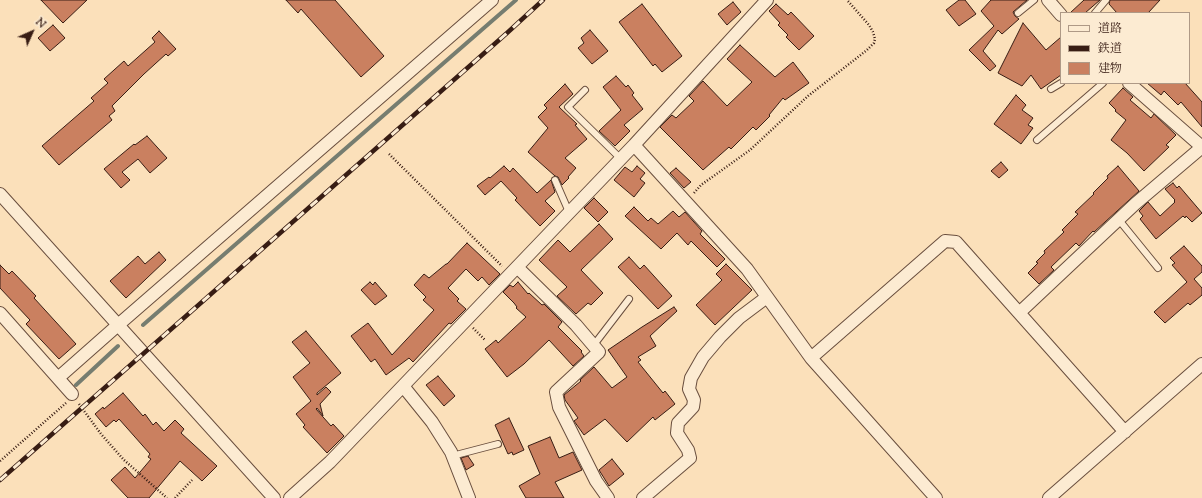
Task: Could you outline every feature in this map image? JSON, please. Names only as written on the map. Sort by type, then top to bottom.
[{"type":"street","points":[[58,378],[492,0]]},
{"type":"street","points":[[290,498],[330,462],[514,271],[767,0]]},
{"type":"street","points":[[1048,0],[1060,14]]},
{"type":"street","points":[[1019,313],[1119,220],[1202,147],[1130,84]]},
{"type":"street","points":[[634,144],[747,269],[811,358],[936,498]]},
{"type":"street","points":[[0,194],[274,498]]},
{"type":"street","points":[[811,358],[945,241],[956,242],[1125,432]]},
{"type":"street","points":[[514,271],[576,325],[599,352],[556,392],[562,414],[596,481],[608,498]]},
{"type":"street","points":[[643,498],[690,458],[688,450],[677,433],[678,423],[693,407],[694,400],[689,389],[691,378],[703,357],[739,318],[767,297]]},
{"type":"street","points":[[0,313],[72,394]]},
{"type":"street","points":[[1049,498],[1202,364]]},
{"type":"street","points":[[403,386],[432,422],[452,456],[469,498]]},
{"type":"lane","points":[[1018,13],[1034,0]]},
{"type":"lane","points":[[1096,12],[1106,0]]},
{"type":"lane","points":[[1051,90],[1060,84]]},
{"type":"lane","points":[[1037,140],[1102,84]]},
{"type":"lane","points":[[585,90],[568,107],[620,158]]},
{"type":"lane","points":[[555,180],[569,212]]},
{"type":"lane","points":[[1119,220],[1158,268]]},
{"type":"lane","points":[[593,346],[629,299]]},
{"type":"lane","points":[[452,456],[498,444]]},
{"type":"path","points":[[686,202],[701,185],[750,150],[808,96],[874,43],[875,38],[869,25],[847,0]]},
{"type":"path","points":[[390,154],[514,271]]},
{"type":"path","points":[[466,321],[485,340]]},
{"type":"path","points":[[0,461],[67,402],[72,394],[101,434],[167,498]]},
{"type":"path","points":[[175,498],[192,480]]},
{"type":"building","points":[[41,0],[87,0],[63,23]]},
{"type":"building","points":[[286,0],[335,0],[384,56],[361,77],[301,9],[298,13]]},
{"type":"building","points":[[959,0],[965,0],[976,14],[959,26],[946,10]]},
{"type":"building","points":[[991,0],[1027,0],[1013,12],[1019,19],[1002,34],[998,30],[983,51],[996,66],[990,71],[969,50],[994,26],[981,11]]},
{"type":"building","points":[[1084,0],[1100,0],[1086,12],[1071,12]]},
{"type":"building","points":[[1110,0],[1160,0],[1149,12],[1116,12],[1109,4]]},
{"type":"building","points":[[733,2],[741,12],[727,25],[718,14]]},
{"type":"building","points":[[642,4],[682,56],[662,72],[655,64],[653,66],[619,22]]},
{"type":"building","points":[[776,4],[788,15],[791,12],[814,36],[799,50],[786,37],[788,35],[778,25],[780,23],[769,11]]},
{"type":"building","points":[[1023,23],[1046,50],[1060,38],[1060,76],[1041,89],[1031,75],[1022,86],[998,73]]},
{"type":"building","points":[[53,25],[65,38],[50,51],[38,38]]},
{"type":"building","points":[[590,30],[608,51],[592,64],[578,48],[584,43],[581,38]]},
{"type":"building","points":[[159,31],[176,49],[168,56],[166,54],[112,106],[115,111],[109,116],[112,120],[59,165],[42,146],[94,101],[91,98],[108,83],[104,79],[124,61],[128,66],[155,42],[152,38]]},
{"type":"building","points":[[740,45],[775,77],[793,62],[809,83],[785,100],[783,98],[769,115],[770,116],[756,130],[753,127],[731,149],[729,147],[703,170],[660,127],[672,115],[676,118],[694,101],[689,96],[703,81],[727,106],[752,82],[727,59]]},
{"type":"building","points":[[616,76],[626,87],[628,85],[634,93],[632,95],[643,109],[624,125],[630,131],[615,146],[599,131],[621,110],[603,87]]},
{"type":"building","points":[[565,84],[573,94],[559,107],[577,124],[575,125],[587,139],[565,158],[576,168],[562,185],[558,177],[528,152],[548,128],[538,117],[547,108],[544,105]]},
{"type":"building","points":[[1148,84],[1186,84],[1202,102],[1202,127],[1181,102],[1178,105],[1164,91],[1161,95]]},
{"type":"building","points":[[1123,88],[1133,97],[1130,100],[1151,118],[1154,114],[1176,135],[1166,145],[1169,147],[1144,171],[1127,153],[1111,140],[1126,120],[1115,111],[1116,110],[1109,103]]},
{"type":"building","points":[[1016,95],[1026,105],[1022,110],[1033,118],[1028,125],[1033,128],[1021,144],[994,124]]},
{"type":"building","points":[[147,136],[167,158],[150,173],[138,159],[122,172],[130,180],[121,188],[104,169],[134,144],[135,145]]},
{"type":"building","points":[[1001,162],[1008,170],[999,178],[991,171]]},
{"type":"building","points":[[504,166],[510,172],[513,168],[537,193],[551,180],[555,192],[545,201],[555,211],[540,226],[515,200],[517,198],[501,181],[485,195],[477,186],[489,177],[490,178]]},
{"type":"building","points":[[637,166],[645,173],[640,179],[645,183],[634,197],[614,180],[625,167],[632,172]]},
{"type":"building","points":[[1118,166],[1139,191],[1094,232],[1093,231],[1079,246],[1076,243],[1051,267],[1054,270],[1039,284],[1028,273],[1038,263],[1036,262],[1045,253],[1044,251],[1064,232],[1062,230],[1078,214],[1075,212],[1094,194],[1093,193],[1108,178],[1107,176]]},
{"type":"building","points":[[676,168],[691,182],[684,188],[670,173]]},
{"type":"building","points":[[1173,183],[1177,188],[1179,186],[1202,213],[1192,222],[1186,216],[1185,218],[1183,216],[1156,239],[1140,219],[1143,216],[1139,211],[1148,202],[1160,216],[1175,202],[1175,200],[1165,189]]},
{"type":"building","points":[[594,198],[608,212],[598,222],[584,208]]},
{"type":"building","points":[[634,207],[648,221],[651,218],[658,224],[673,211],[679,217],[685,212],[702,231],[700,234],[725,259],[717,267],[691,241],[688,245],[677,233],[661,249],[625,216]]},
{"type":"building","points":[[599,224],[613,239],[581,270],[603,293],[591,305],[588,303],[576,314],[557,296],[567,287],[539,260],[558,240],[570,252]]},
{"type":"building","points":[[467,243],[500,274],[489,285],[482,277],[478,281],[466,269],[448,288],[459,299],[457,301],[466,309],[451,324],[449,323],[413,362],[409,358],[386,375],[375,359],[371,362],[351,336],[368,323],[392,355],[434,310],[423,300],[426,297],[414,285],[424,274],[429,278],[447,264]]},
{"type":"building","points":[[1184,246],[1202,266],[1202,272],[1194,279],[1202,288],[1202,295],[1190,305],[1188,303],[1165,323],[1154,312],[1187,282],[1172,265],[1175,263],[1170,258]]},
{"type":"building","points":[[159,252],[166,260],[126,298],[110,281],[138,256],[145,264]]},
{"type":"building","points":[[629,257],[640,269],[644,265],[672,296],[658,309],[618,267]]},
{"type":"building","points":[[726,264],[752,290],[715,325],[696,305],[722,280],[716,274]]},
{"type":"building","points":[[0,265],[9,274],[12,271],[36,296],[34,298],[76,344],[59,359],[26,324],[30,320],[0,288]]},
{"type":"building","points":[[370,282],[373,285],[375,282],[387,296],[375,305],[361,290]]},
{"type":"building","points":[[518,282],[528,294],[529,293],[542,305],[544,304],[562,322],[558,327],[582,351],[581,352],[584,356],[573,366],[549,340],[524,364],[507,377],[485,349],[496,340],[498,343],[526,317],[516,308],[517,307],[514,303],[503,292],[510,285],[513,287]]},
{"type":"building","points":[[674,307],[677,311],[650,336],[656,346],[638,357],[641,360],[638,362],[663,393],[665,391],[675,404],[655,420],[653,417],[627,442],[605,419],[584,435],[574,421],[578,418],[565,400],[564,395],[581,381],[580,380],[594,367],[612,388],[627,377],[608,350]]},
{"type":"building","points":[[306,331],[341,373],[317,393],[317,395],[326,387],[331,392],[320,404],[323,416],[317,408],[316,409],[331,426],[333,424],[344,436],[327,453],[303,427],[305,425],[296,414],[311,401],[293,377],[310,363],[292,342]]},
{"type":"building","points":[[438,376],[455,396],[444,406],[426,385]]},
{"type":"building","points":[[123,393],[143,416],[145,414],[153,425],[156,422],[164,431],[175,420],[184,429],[181,433],[217,466],[202,481],[180,461],[149,498],[128,498],[111,480],[125,467],[135,478],[151,459],[148,457],[150,454],[119,419],[116,422],[114,420],[106,427],[95,414],[103,407],[104,409]]},
{"type":"building","points":[[509,418],[524,450],[513,455],[512,452],[508,454],[495,425]]},
{"type":"building","points":[[550,437],[559,458],[573,452],[582,470],[555,482],[564,498],[526,498],[519,486],[540,474],[528,446]]},
{"type":"building","points":[[468,456],[474,465],[466,470],[461,458]]},
{"type":"building","points":[[612,459],[624,474],[609,486],[599,470]]},
{"type":"waterway","points":[[143,325],[516,0]]},
{"type":"waterway","points":[[76,385],[118,346]]},
{"type":"railway","points":[[0,480],[543,0]]}]
